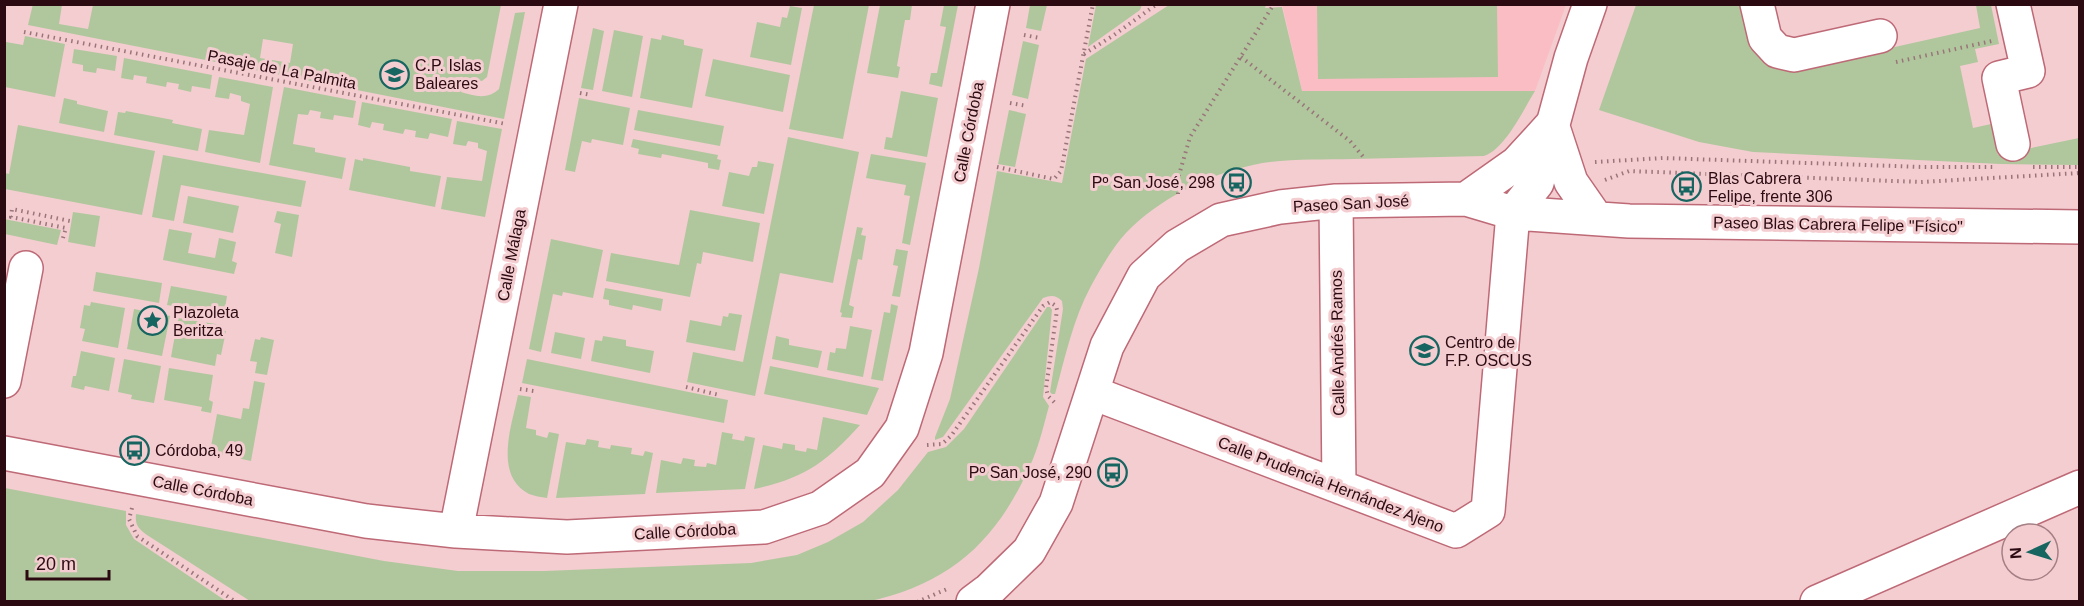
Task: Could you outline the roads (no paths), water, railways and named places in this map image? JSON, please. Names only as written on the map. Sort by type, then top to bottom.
[{"type":"street","name":"Calle Málaga","points":[[458,524],[561,4]]},
{"type":"street","name":"Calle Córdoba","points":[[4,453],[366,521],[458,524],[567,537],[764,527],[820,508],[870,473],[902,428],[926,353],[993,4]]},
{"type":"street","points":[[1514,213],[1537,183],[1571,58],[1590,4]]},
{"type":"street","points":[[1757,4],[1765,38],[1777,51],[1794,56],[1880,36]]},
{"type":"street","points":[[2013,4],[2028,71],[1999,78],[2013,159]]},
{"type":"street","points":[[1552,124],[1571,182],[1596,218]]},
{"type":"street","points":[[1466,199],[1517,163],[1552,124]]},
{"type":"street","name":"Paseo San José","points":[[962,594],[989,590],[1029,551],[1056,503],[1107,346],[1144,276],[1177,246],[1221,220],[1280,207],[1336,201],[1466,199],[1514,213],[1550,217],[1596,218]]},
{"type":"street","name":"Calle Andrés Ramos","points":[[1336,201],[1339,486]]},
{"type":"street","name":"Calle Prudencia Hernández Ajeno","points":[[1093,393],[1456,531],[1488,511],[1514,213]]},
{"type":"street","name":"Paseo Blas Cabrera Felipe \"Físico\"","points":[[1596,218],[1629,221],[2079,227]]},
{"type":"street","points":[[4,381],[26,268]]},
{"type":"street","points":[[1817,602],[2079,487]]},
{"type":"place","name":"C.P. Islas Baleares","points":[[394,74]]},
{"type":"place","name":"Pº San José, 298","points":[[1236,182]]},
{"type":"place","name":"Blas Cabrera Felipe, frente 306","points":[[1687,187]]},
{"type":"place","name":"Plazoleta Beritza","points":[[152,321]]},
{"type":"place","name":"Centro de F.P. OSCUS","points":[[1424,351]]},
{"type":"place","name":"Córdoba, 49","points":[[134,450]]},
{"type":"place","name":"Pº San José, 290","points":[[1113,472]]}]
